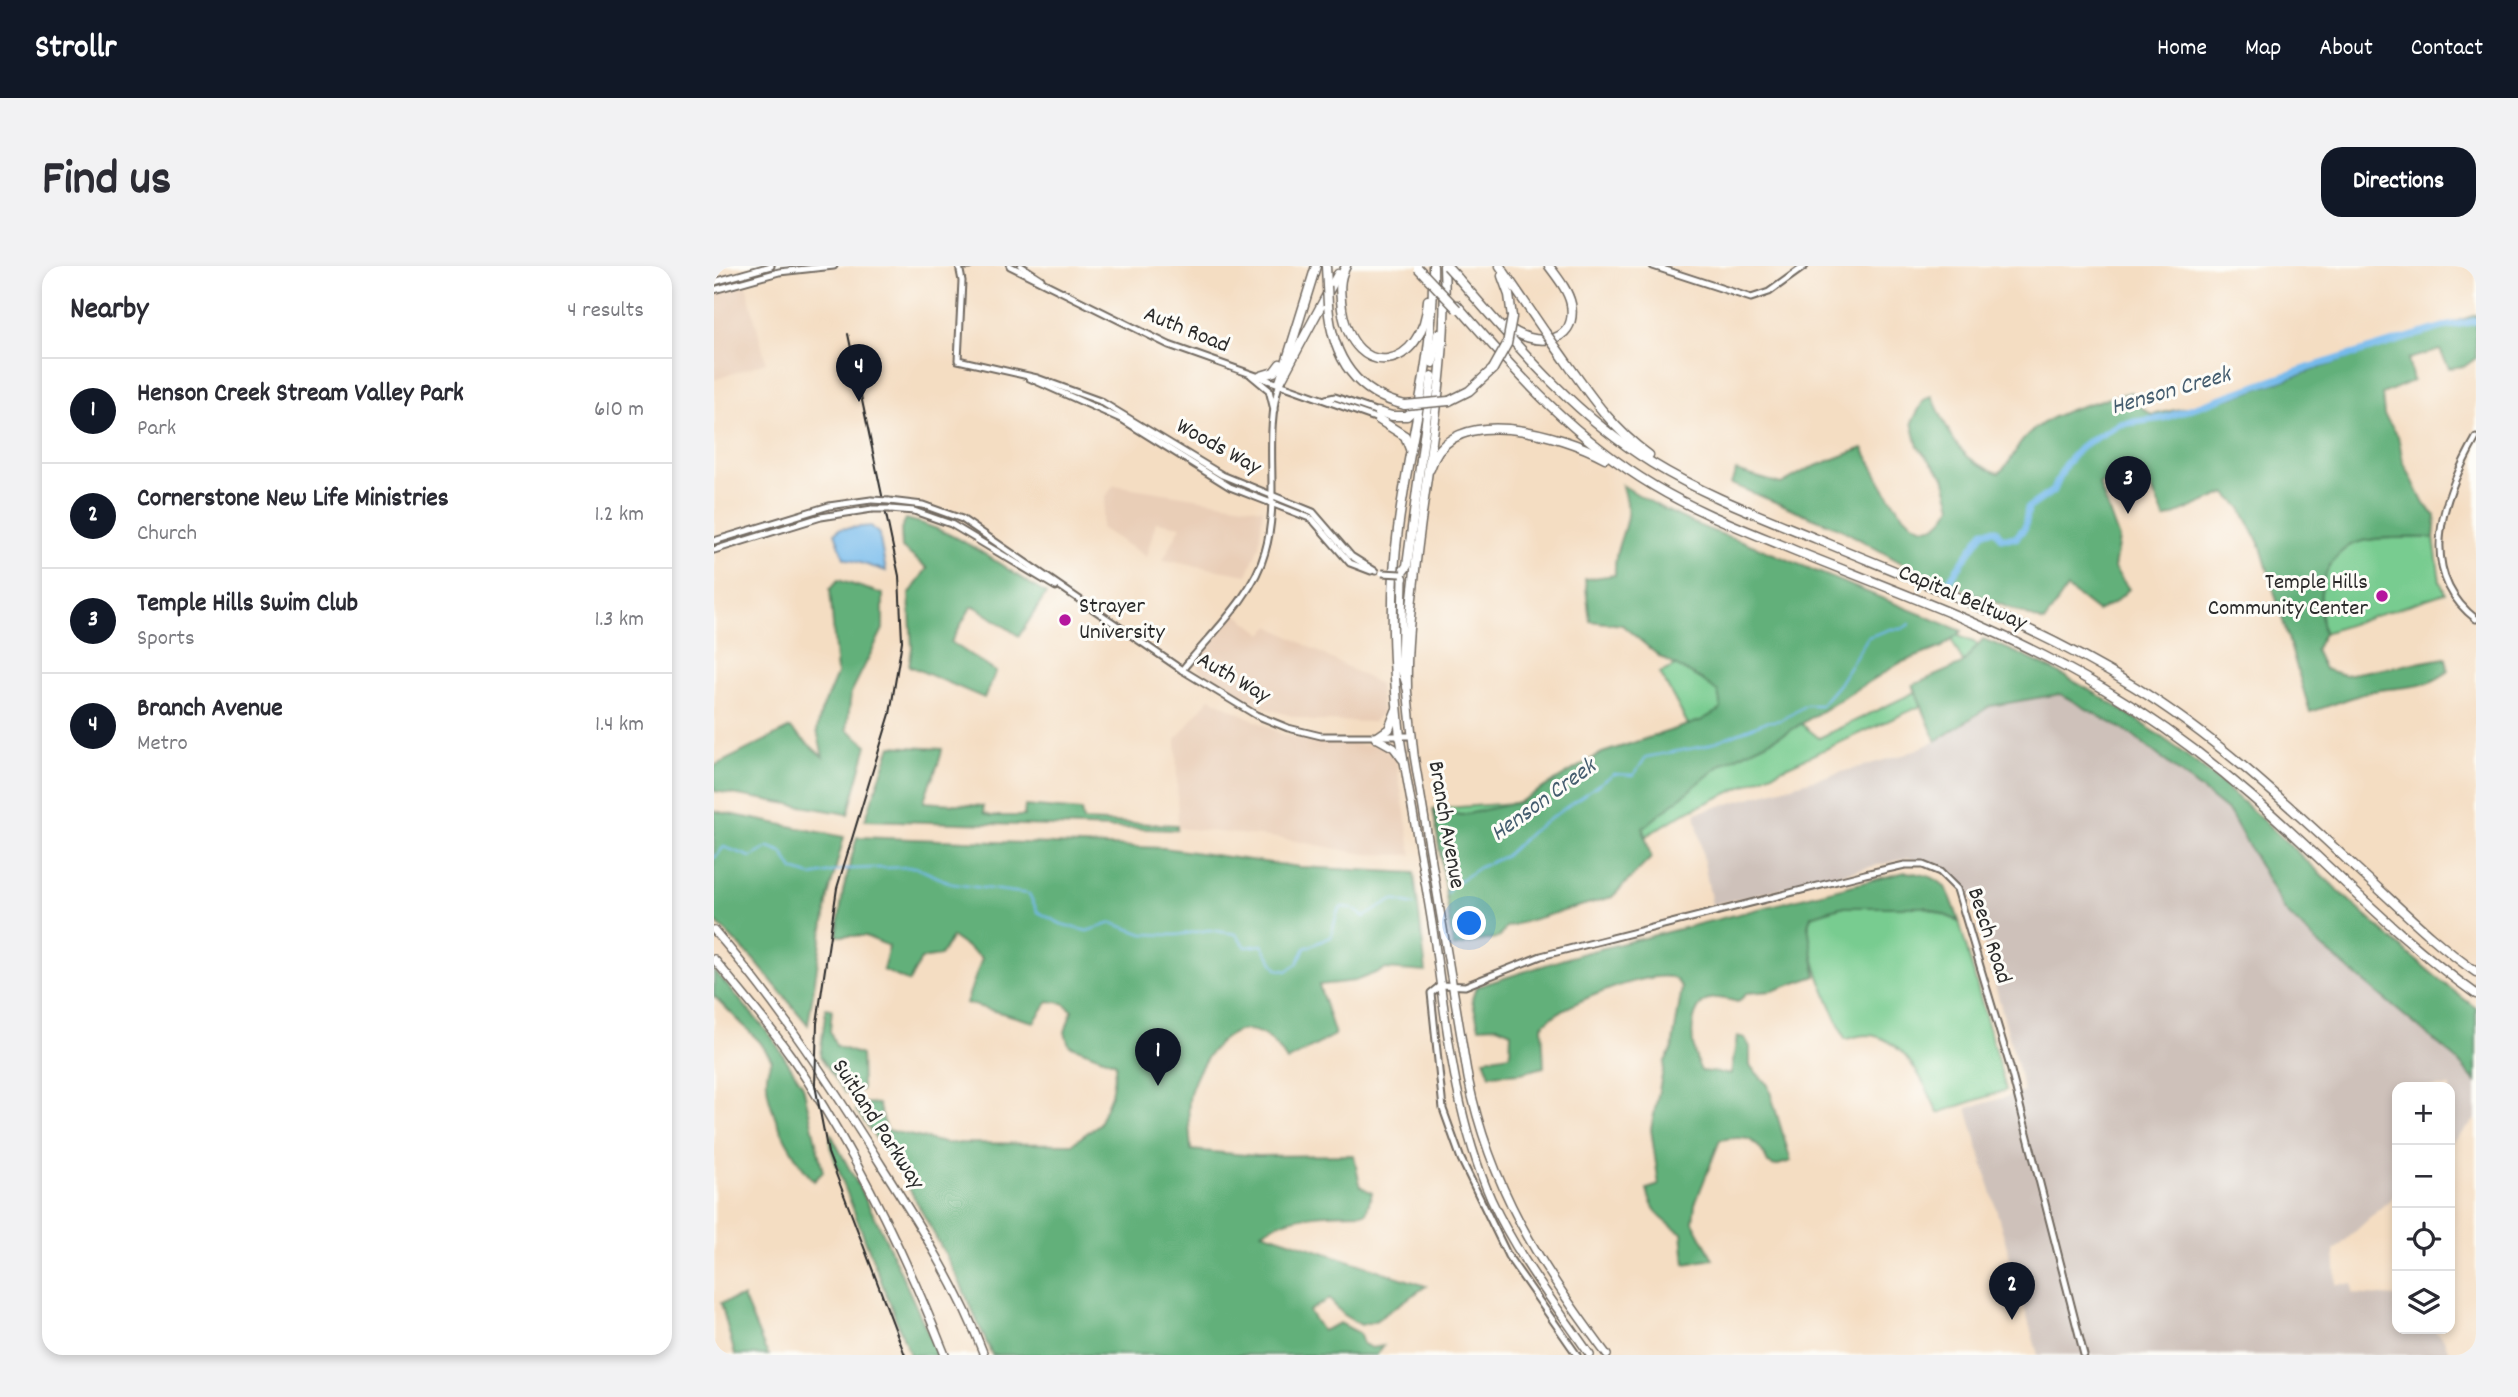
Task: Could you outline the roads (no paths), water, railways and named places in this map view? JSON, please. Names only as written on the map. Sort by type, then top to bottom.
[{"type":"highway","points":[[1280,382],[1316,266]]},
{"type":"highway","points":[[1326,266],[1331,333],[1346,368],[1369,390],[1405,405],[1449,401],[1469,391],[1493,369],[1507,344],[1512,317],[1509,295],[1499,266]]},
{"type":"highway","points":[[1280,382],[1344,266]]},
{"type":"highway","points":[[1344,266],[1339,288],[1347,333],[1358,349],[1381,358],[1403,354],[1420,335],[1428,308],[1432,266]]},
{"type":"highway","name":"Branch Avenue","points":[[1432,266],[1433,315],[1391,589],[1400,737],[1465,1123],[1491,1198],[1537,1280],[1590,1355]]},
{"type":"highway","points":[[1407,687],[1401,654],[1402,576],[1407,566],[1446,266]]},
{"type":"highway","name":"Branch Avenue","points":[[1446,266],[1441,356],[1407,647],[1411,736],[1471,1091],[1497,1175],[1532,1248],[1607,1355]]},
{"type":"highway","name":"Capital Beltway","points":[[1446,266],[1544,375],[1594,422],[1653,464],[1732,505],[2023,625],[2138,689],[2244,766],[2429,935],[2476,972]]},
{"type":"highway","points":[[1499,266],[1603,412],[1633,443],[1692,483],[1732,505]]},
{"type":"highway","points":[[1458,278],[1511,330],[1527,339],[1541,342],[1563,332],[1572,312],[1569,296],[1549,266]]},
{"type":"highway","name":"Capital Beltway","points":[[1419,267],[1506,361],[1583,436],[1654,486],[1714,517],[2014,641],[2112,694],[2224,773],[2417,948],[2476,994]]},
{"type":"highway","points":[[1261,376],[1278,368],[1294,333]]},
{"type":"highway","points":[[1378,416],[1407,416],[1422,400]]},
{"type":"highway","points":[[1378,416],[1405,436],[1410,456]]},
{"type":"highway","points":[[1424,496],[1431,466],[1443,448],[1468,433],[1494,429],[1526,430],[1568,440],[1654,486]]},
{"type":"highway","points":[[1397,709],[1389,729],[1376,738],[1394,748],[1405,766]]},
{"type":"highway","name":"Suitland Parkway","points":[[714,930],[784,1018],[872,1150],[948,1276],[984,1355]]},
{"type":"highway","name":"Suitland Parkway","points":[[714,959],[773,1031],[821,1103],[892,1238],[945,1355]]},
{"type":"street","points":[[714,282],[771,266]]},
{"type":"street","points":[[714,290],[779,272],[834,266]]},
{"type":"street","points":[[961,266],[969,266],[962,281],[961,266]]},
{"type":"street","name":"Auth Road","points":[[1010,266],[1041,279]]},
{"type":"street","name":"Auth Road","points":[[1021,266],[1148,336],[1378,416]]},
{"type":"street","points":[[1653,266],[1751,298],[1769,292],[1805,266]]},
{"type":"street","name":"Woods Way","points":[[962,281],[958,360],[1029,378],[1105,411],[1212,477],[1271,499],[1312,519],[1350,563],[1365,571],[1402,576]]},
{"type":"street","points":[[1249,373],[1265,384],[1274,410]]},
{"type":"street","points":[[1182,670],[1256,574],[1265,553],[1271,499],[1274,410],[1280,382]]},
{"type":"street","points":[[2476,438],[2449,490],[2442,511],[2440,539],[2441,562],[2448,586],[2463,607],[2476,619]]},
{"type":"street","name":"Auth Way","points":[[714,541],[829,506],[871,500],[923,505],[962,519],[1048,577],[1059,588]]},
{"type":"street","name":"Auth Way","points":[[714,550],[810,519],[872,509],[914,511],[951,524],[1059,588],[1240,706],[1288,728],[1321,736],[1411,736]]},
{"type":"street","name":"Beech Road","points":[[1441,985],[1472,984],[1541,956],[1865,874],[1916,864],[1940,872],[1957,889],[1964,905],[2046,1200],[2084,1355]]},
{"type":"street","points":[[1441,985],[1431,993],[1431,999],[1443,1109],[1452,1135],[1500,1243],[1577,1355]]},
{"type":"water","points":[[2135,485],[2140,499],[2134,502],[2136,507],[2129,510],[2124,495],[2132,492],[2130,487]]},
{"type":"water","points":[[871,526],[879,534],[886,571],[844,558],[835,533],[839,529]]},
{"type":"waterway","name":"Henson Creek","points":[[1951,578],[1984,531],[1996,530],[2001,538],[2016,538],[2025,527],[2028,508],[2054,490],[2065,465],[2083,445],[2120,424],[2164,418],[2311,367],[2443,327],[2476,321]]},
{"type":"waterway","name":"Henson Creek","points":[[1447,893],[1453,885],[1480,867],[1505,856],[1531,832],[1614,774],[1634,775],[1646,757],[1705,746],[1765,722],[1782,720],[1806,705],[1821,705],[1839,684],[1868,637],[1891,629],[1902,629],[1910,624]]},
{"type":"waterway","name":"Henson Creek","points":[[714,858],[724,847],[751,857],[769,847],[782,852],[793,870],[811,876],[847,869],[915,867],[953,884],[1029,894],[1038,912],[1061,924],[1087,931],[1112,923],[1143,934],[1176,935],[1209,930],[1236,934],[1246,947],[1262,945],[1277,969],[1287,971],[1297,964],[1305,948],[1331,937],[1337,913],[1342,907],[1352,908],[1364,917],[1393,900],[1414,905]]},
{"type":"railway","points":[[848,334],[899,576],[902,641],[890,714],[837,888],[817,1023],[815,1085],[828,1153],[905,1355]]},
{"type":"place","name":"Branch Avenue","points":[[859,402]]},
{"type":"place","name":"Temple Hills Swim Club","points":[[2128,514]]},
{"type":"place","name":"Temple Hills Community Center","points":[[2382,596]]},
{"type":"place","name":"Strayer University","points":[[1065,620]]},
{"type":"place","name":"Henson Creek Stream Valley Park","points":[[1158,1086]]},
{"type":"place","name":"Cornerstone New Life Ministries","points":[[2012,1320]]}]
